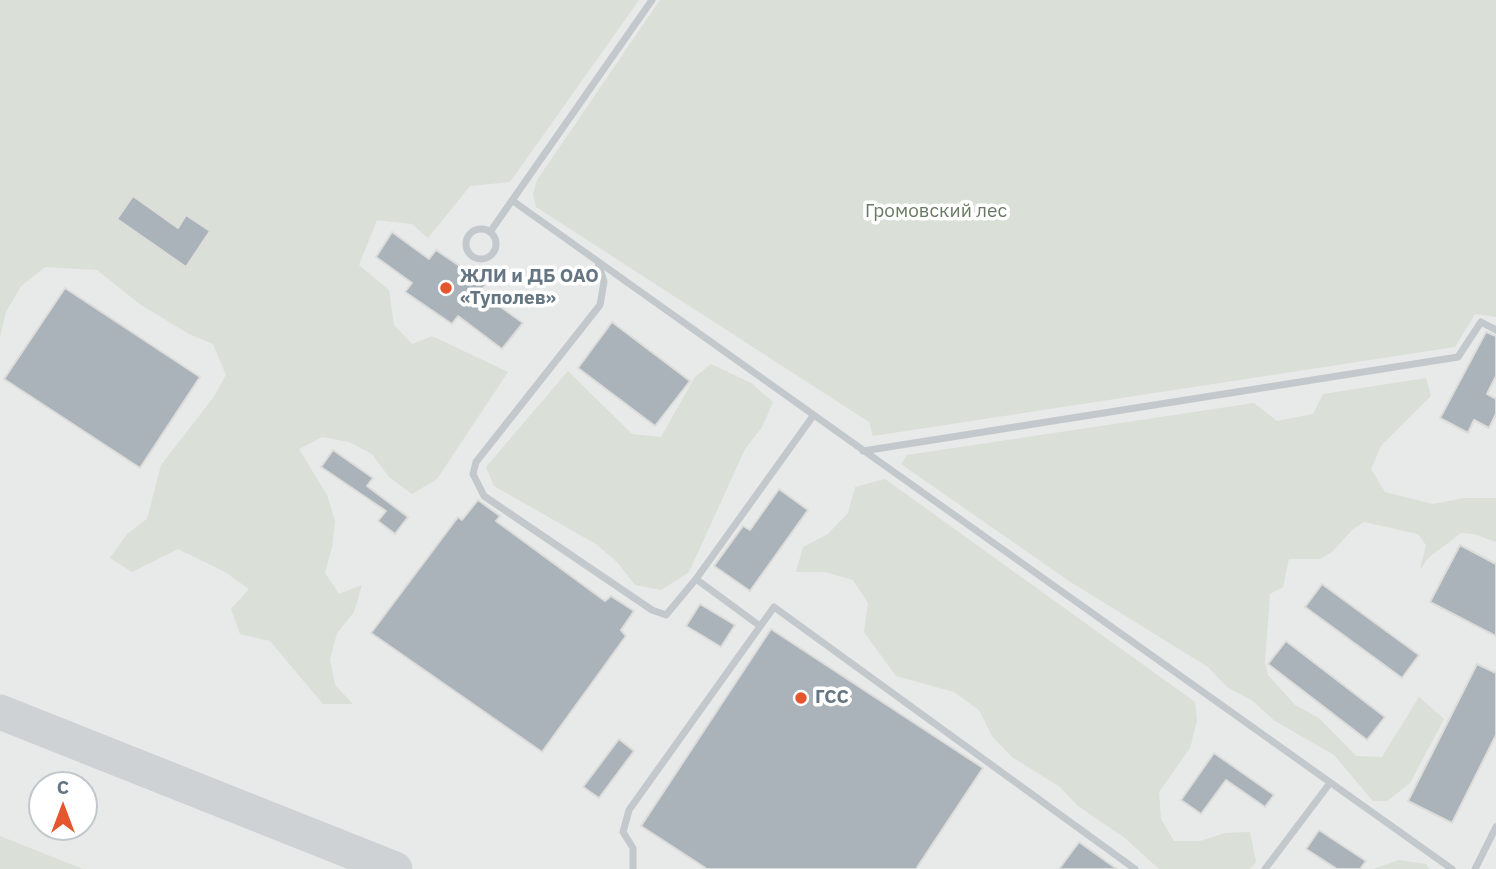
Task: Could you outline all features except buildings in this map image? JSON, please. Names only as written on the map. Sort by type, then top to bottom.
[{"type":"lane","points":[[490,232],[652,0]]},
{"type":"lane","points":[[513,201],[1452,869]]},
{"type":"lane","points":[[479,229],[490,232],[496,241],[494,252],[479,259],[469,254],[465,244],[469,233],[479,229]]},
{"type":"lane","points":[[598,262],[604,282],[600,305],[476,462],[475,481],[484,496],[660,614],[673,610],[813,416]]},
{"type":"lane","points":[[862,451],[1458,358],[1481,322],[1496,330]]},
{"type":"lane","points":[[696,579],[760,626]]},
{"type":"lane","points":[[633,869],[633,848],[623,832],[629,810],[774,607],[1135,869]]},
{"type":"lane","points":[[1265,869],[1330,783]]},
{"type":"lane","points":[[1475,869],[1496,827]]},
{"type":"shaded area","points":[[0,0],[1496,0],[1496,869],[0,869]]},
{"type":"green space","points":[[0,0],[639,0],[510,182],[470,186],[428,238],[412,224],[377,220],[359,265],[389,290],[394,325],[412,344],[432,336],[508,372],[437,479],[412,494],[389,477],[372,454],[349,442],[322,437],[299,449],[327,495],[335,521],[325,573],[339,594],[362,585],[354,612],[337,633],[330,659],[335,685],[353,704],[323,704],[270,641],[240,634],[231,609],[249,589],[225,572],[178,549],[132,572],[110,558],[127,534],[147,519],[161,465],[213,398],[226,375],[213,344],[189,334],[141,305],[97,270],[45,267],[21,286],[6,312],[0,337]]},
{"type":"green space","name":"Громовский лес","points":[[660,0],[1496,0],[1496,317],[1475,314],[1455,347],[873,436],[869,422],[536,207],[533,194],[537,180]]},
{"type":"green space","points":[[711,364],[751,383],[773,402],[762,427],[745,449],[689,572],[661,590],[635,585],[618,563],[596,544],[494,486],[486,467],[568,371],[632,434],[661,437],[695,377]]},
{"type":"green space","points":[[1426,378],[1431,396],[1381,446],[1371,469],[1385,492],[1433,504],[1464,498],[1496,498],[1496,542],[1474,534],[1461,533],[1428,558],[1420,570],[1426,545],[1418,534],[1364,522],[1353,529],[1332,552],[1320,559],[1289,559],[1283,587],[1270,594],[1265,662],[1268,675],[1295,705],[1319,718],[1356,756],[1382,757],[1419,697],[1444,719],[1410,783],[1387,801],[1373,801],[1334,755],[1275,721],[1253,701],[1227,687],[1208,667],[1069,581],[901,464],[907,455],[1254,403],[1277,421],[1313,414],[1323,394]]},
{"type":"green space","points":[[885,479],[1195,702],[1197,721],[1190,748],[1159,792],[1161,819],[1174,841],[1200,841],[1225,833],[1250,832],[1256,862],[1250,869],[1159,869],[1125,838],[1078,806],[1060,787],[1012,757],[992,736],[979,710],[954,692],[896,676],[864,632],[868,603],[853,580],[825,572],[796,572],[803,547],[828,534],[848,513],[855,487]]},
{"type":"green space","points":[[0,836],[83,869],[0,869]]},
{"type":"green space","points":[[1399,860],[1426,864],[1429,869],[1373,869]]},
{"type":"taxiway","points":[[0,712],[395,869]]},
{"type":"place","name":"ЖЛИ и ДБ ОАО «Туполев»","points":[[446,288]]},
{"type":"place","name":"ГСС","points":[[801,698]]}]
